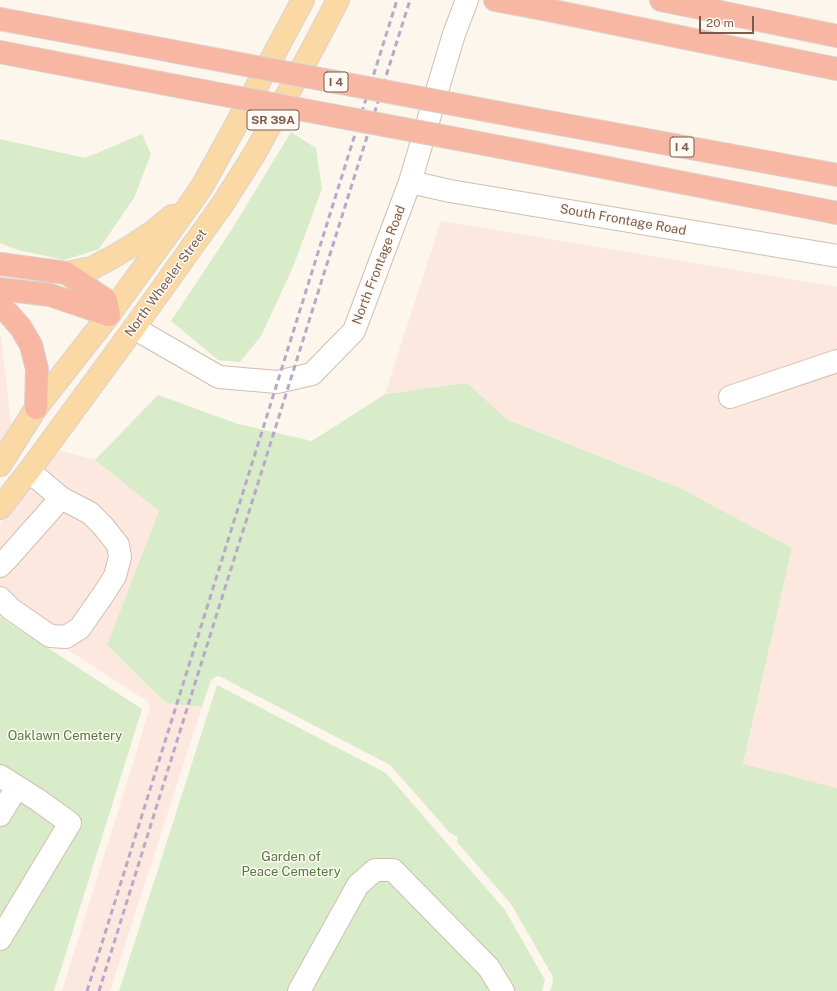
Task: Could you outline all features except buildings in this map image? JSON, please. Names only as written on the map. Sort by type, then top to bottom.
[{"type":"highway","points":[[495,0],[837,69]]},
{"type":"highway","points":[[661,0],[837,36]]},
{"type":"highway","name":"I 4","points":[[0,19],[837,175]]},
{"type":"highway","points":[[0,52],[516,150],[837,213]]},
{"type":"highway","points":[[0,264],[66,273],[106,300],[110,315]]},
{"type":"highway","points":[[0,288],[50,295],[110,315]]},
{"type":"highway","points":[[0,307],[9,314],[21,328],[31,345],[37,369],[36,408]]},
{"type":"main road","name":"North Wheeler Street","points":[[0,508],[134,328],[230,192],[255,153],[338,0]]},
{"type":"main road","name":"North Wheeler Street","points":[[2,459],[36,408],[110,315],[204,183],[299,8]]},
{"type":"main road","points":[[66,273],[92,268],[133,245],[194,197]]},
{"type":"main road","name":"North Frontage Road","points":[[110,315],[134,328]]},
{"type":"street","name":"North Frontage Road","points":[[134,328],[219,377],[277,382],[312,374],[354,330],[410,182],[454,34],[467,0]]},
{"type":"street","name":"South Frontage Road","points":[[410,182],[450,191],[837,256]]},
{"type":"street","points":[[730,397],[837,361]]},
{"type":"street","points":[[0,598],[11,609],[50,636],[66,637],[80,628],[115,576],[120,557],[118,545],[90,512],[61,498],[29,471]]},
{"type":"street","points":[[0,566],[61,498]]},
{"type":"street","points":[[0,815],[9,782],[38,800],[70,823],[0,939]]},
{"type":"street","points":[[299,991],[358,886],[376,870],[394,870],[489,968],[503,991]]},
{"type":"shaded area","points":[[441,221],[837,287],[837,788],[743,765],[792,548],[680,488],[508,420],[467,383],[385,394]]},
{"type":"shaded area","points":[[0,337],[12,431],[0,448]]},
{"type":"shaded area","points":[[55,449],[95,460],[160,511],[107,645],[166,703],[202,707],[110,991],[62,991],[150,706],[147,701],[0,606],[0,523],[36,477]]},
{"type":"green space","points":[[291,132],[316,148],[322,189],[293,267],[261,336],[240,362],[218,360],[171,321],[232,229]]},
{"type":"green space","points":[[142,134],[151,154],[134,198],[99,249],[64,260],[18,250],[0,243],[0,139],[85,158]]},
{"type":"green space","points":[[467,383],[508,420],[680,488],[792,548],[743,764],[837,788],[837,991],[550,991],[553,982],[552,975],[511,904],[457,842],[458,837],[449,832],[390,765],[221,677],[217,676],[211,680],[202,707],[166,703],[107,645],[159,511],[95,460],[158,395],[238,424],[312,441],[385,394]]},
{"type":"green space","name":"Oaklawn Cemetery","points":[[0,617],[142,709],[54,991],[0,991]]},
{"type":"green space","name":"Garden of Peace Cemetery","points":[[217,685],[386,773],[505,910],[545,980],[542,991],[119,991]]},
{"type":"railway","points":[[87,991],[397,0]]},
{"type":"railway","points":[[99,991],[410,0]]}]
